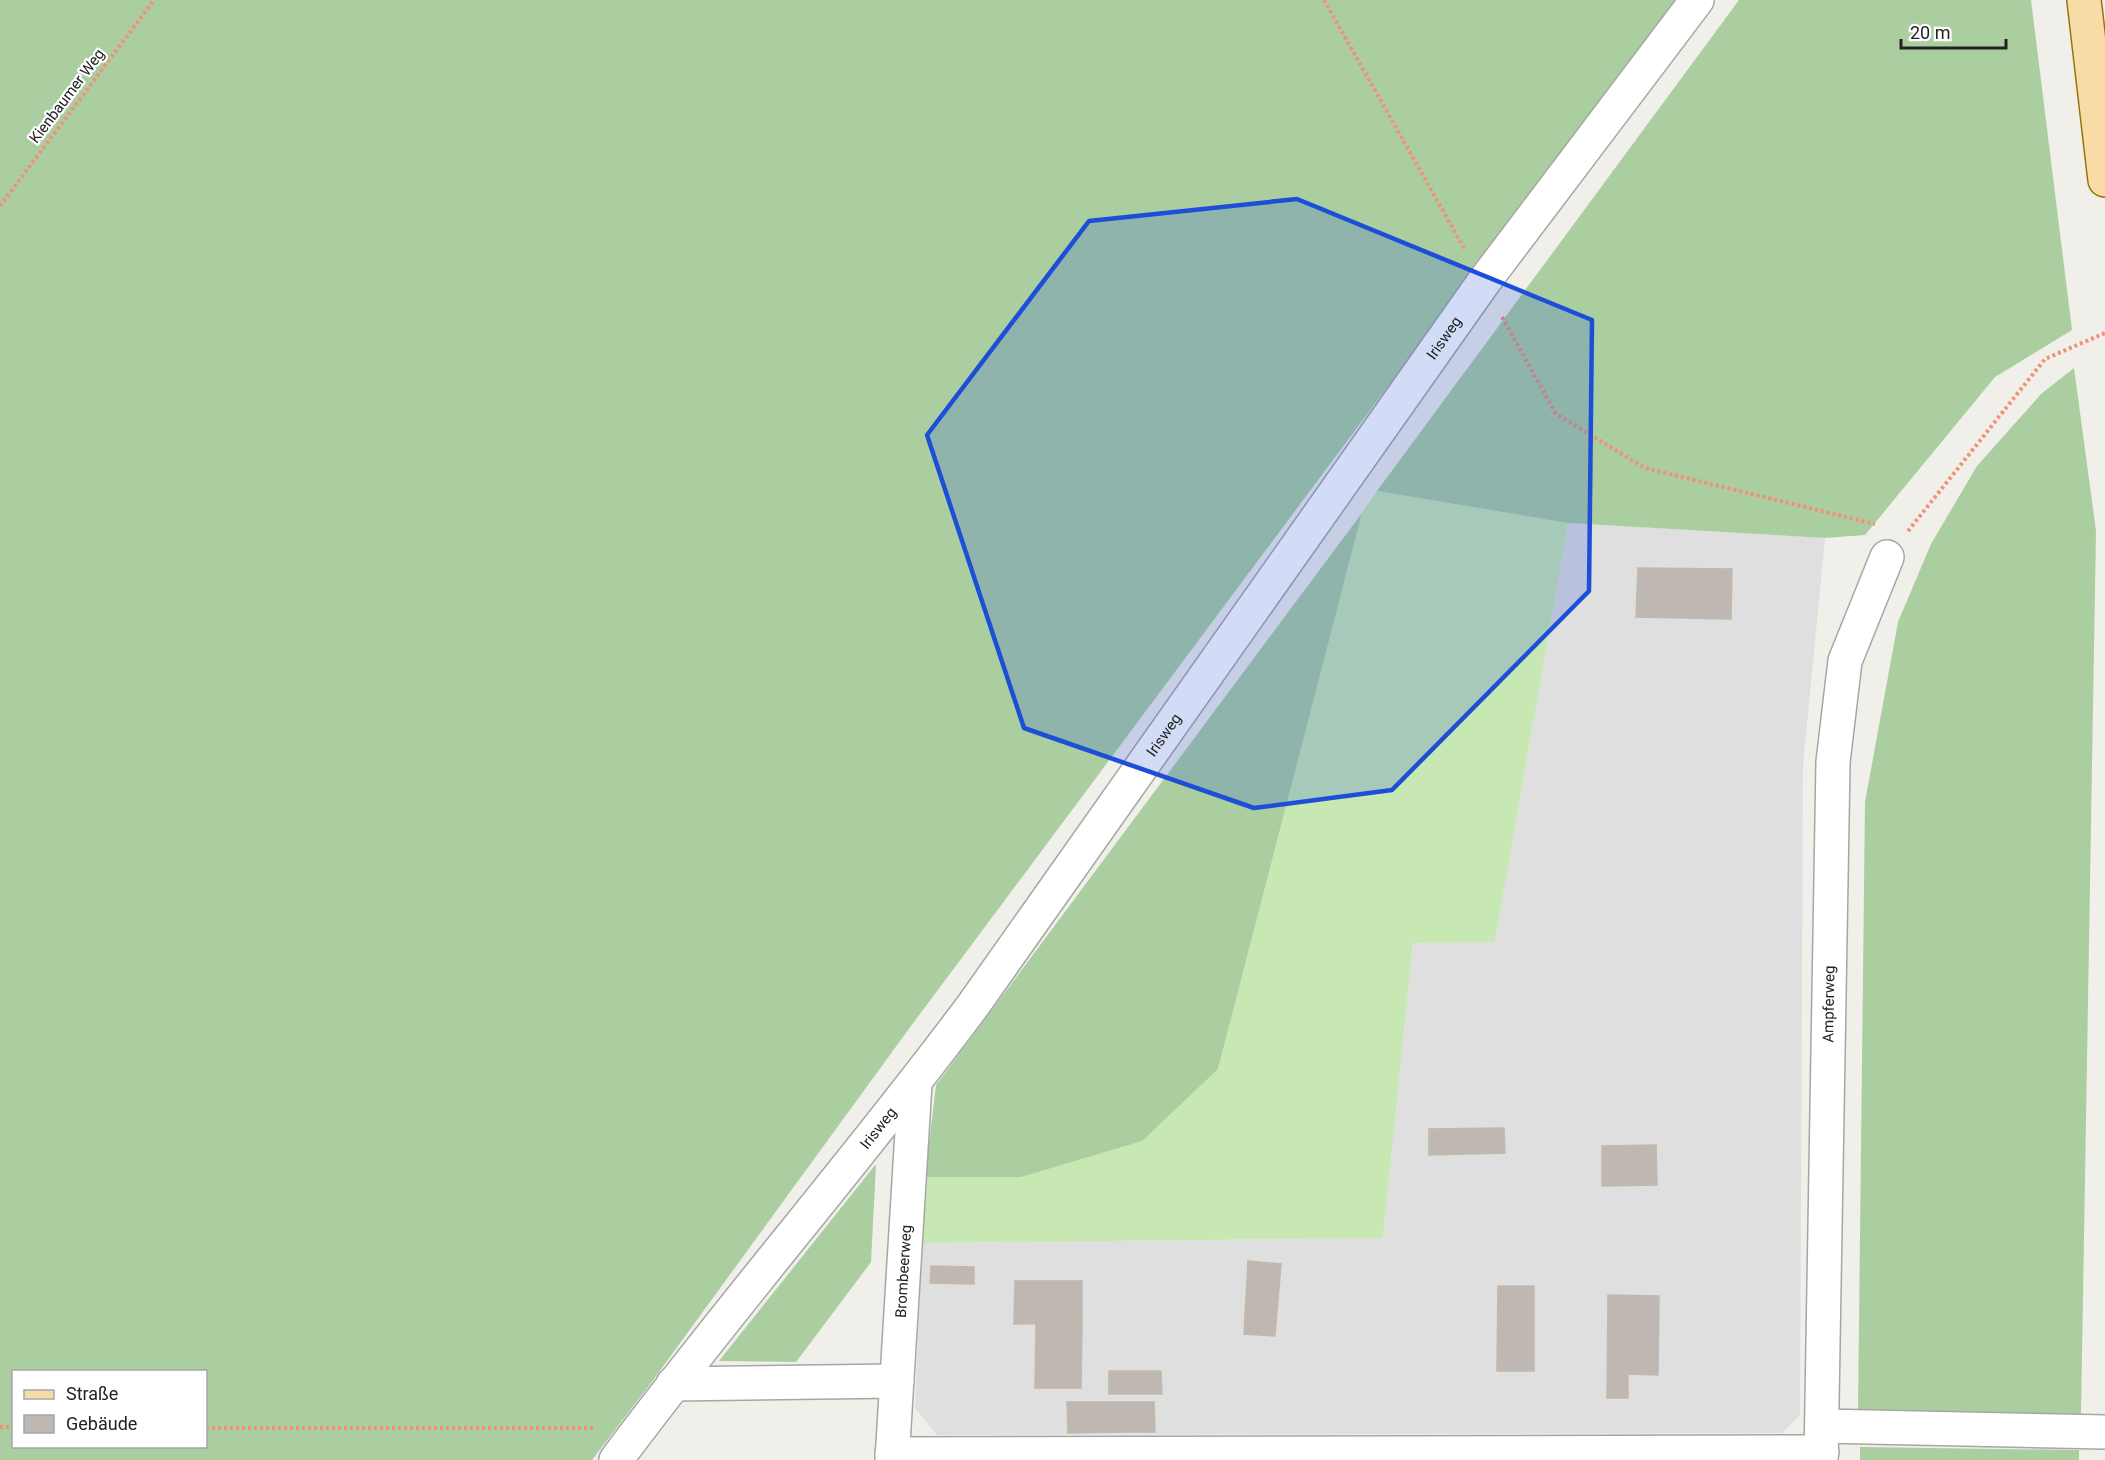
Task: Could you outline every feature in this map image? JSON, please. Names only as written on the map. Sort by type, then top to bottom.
[{"type":"main road","points":[[2084,0],[2105,180]]},
{"type":"street","name":"Irisweg","points":[[616,1460],[672,1384],[915,1083],[974,1004],[1483,283],[1697,0]]},
{"type":"street","name":"Ampferweg","points":[[1822,1446],[1833,762],[1845,662],[1886,542]]},
{"type":"street","name":"Brombeerweg","points":[[892,1457],[915,1083]]},
{"type":"street","points":[[672,1384],[897,1381]]},
{"type":"street","points":[[892,1457],[1822,1446],[2105,1432]]},
{"type":"path","name":"Kienbaumer Weg","points":[[0,206],[154,0]]},
{"type":"path","points":[[1324,0],[1556,414],[1644,468],[1886,542],[2045,359],[2105,333]]},
{"type":"path","points":[[207,1428],[639,1428]]},
{"type":"highlighted area","points":[[1297,199],[1592,320],[1589,591],[1392,790],[1254,808],[1024,728],[927,435],[1089,221]]},
{"type":"shaded area","points":[[1568,523],[1825,538],[1803,766],[1800,1415],[1782,1433],[937,1435],[915,1408],[922,1243],[1383,1238],[1413,943],[1495,942]]},
{"type":"green space","points":[[0,0],[1676,0],[911,1026],[651,1383],[592,1460],[0,1460]]},
{"type":"green space","points":[[1739,0],[2031,0],[2072,330],[1995,377],[1865,535],[1825,538],[1568,523],[1377,491]]},
{"type":"green space","points":[[2074,368],[2096,531],[2081,1414],[1858,1410],[1865,802],[1898,622],[1931,544],[1977,466],[2041,394]]},
{"type":"green space","points":[[1377,491],[1568,523],[1495,942],[1413,943],[1383,1238],[922,1243],[925,1177],[1021,1177],[1218,1069],[1362,513]]},
{"type":"green space","points":[[1362,513],[1218,1069],[1142,1141],[1021,1177],[925,1177],[936,1085]]},
{"type":"green space","points":[[876,1164],[871,1262],[796,1362],[719,1361]]},
{"type":"green space","points":[[1860,1447],[2079,1450],[2079,1460],[1860,1460]]},
{"type":"building","points":[[1638,568],[1732,569],[1731,619],[1636,617]]},
{"type":"building","points":[[1504,1128],[1505,1153],[1429,1155],[1429,1129]]},
{"type":"building","points":[[1656,1145],[1657,1185],[1602,1186],[1602,1146]]},
{"type":"building","points":[[1248,1261],[1281,1264],[1275,1336],[1244,1334]]},
{"type":"building","points":[[931,1266],[974,1267],[974,1284],[930,1283]]},
{"type":"building","points":[[1015,1281],[1082,1281],[1082,1323],[1014,1324]]},
{"type":"building","points":[[1498,1286],[1534,1286],[1534,1371],[1497,1371]]},
{"type":"building","points":[[1608,1295],[1659,1296],[1658,1375],[1628,1374],[1628,1398],[1607,1398]]},
{"type":"building","points":[[1036,1323],[1082,1323],[1081,1388],[1035,1388]]},
{"type":"building","points":[[1109,1371],[1161,1371],[1162,1394],[1109,1394]]},
{"type":"building","points":[[1067,1402],[1121,1402],[1122,1432],[1068,1433]]},
{"type":"building","points":[[1121,1402],[1154,1402],[1155,1432],[1122,1432]]}]
